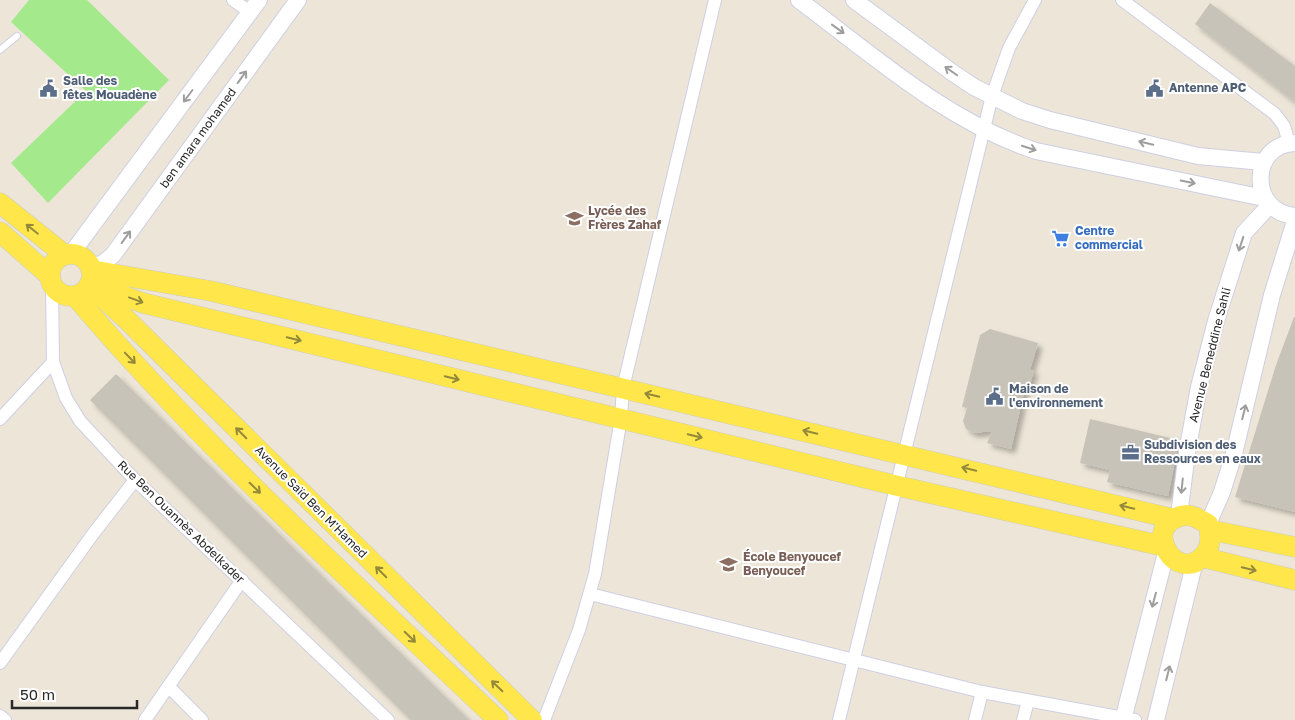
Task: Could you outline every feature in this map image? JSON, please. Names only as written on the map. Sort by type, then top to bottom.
[{"type":"main road","points":[[0,203],[68,254],[82,257],[87,280],[124,351],[248,482],[498,720]]},
{"type":"main road","points":[[0,232],[51,279],[61,293],[87,280],[210,291],[1177,517],[1195,517],[1209,527],[1295,547]]},
{"type":"main road","points":[[51,279],[54,263],[68,254]]},
{"type":"main road","points":[[87,280],[143,303],[1165,549],[1179,562],[1199,559],[1295,580]]},
{"type":"main road","name":"Avenue Saïd Ben M'Hamed","points":[[87,280],[532,720]]},
{"type":"main road","points":[[321,346],[329,319]]},
{"type":"main road","points":[[1165,549],[1164,530],[1177,517]]},
{"type":"main road","points":[[1199,559],[1210,543],[1209,527]]},
{"type":"street","points":[[68,254],[254,6],[233,0]]},
{"type":"street","name":"ben amara mohamed","points":[[87,280],[112,255],[298,0]]},
{"type":"street","points":[[544,720],[590,594],[621,418],[623,388],[715,0]]},
{"type":"street","points":[[799,0],[934,100],[984,130],[1036,150],[1267,202],[1282,213],[1295,216]]},
{"type":"street","points":[[854,0],[953,73],[992,96],[1050,120],[1198,156],[1263,162]]},
{"type":"street","points":[[839,720],[906,454],[992,96],[1009,48],[1035,0]]},
{"type":"street","points":[[1122,0],[1275,114],[1284,126],[1293,142],[1274,150],[1263,162],[1259,180],[1267,202]]},
{"type":"street","name":"Avenue Beneddine Sahli","points":[[1177,517],[1190,434],[1216,321],[1244,233],[1267,202]]},
{"type":"street","points":[[1209,527],[1234,454],[1272,294],[1295,221]]},
{"type":"street","name":"Rue Ben Ouannès Abdelkader","points":[[51,279],[53,362],[66,398],[80,421],[135,480],[388,720]]},
{"type":"street","points":[[0,419],[53,362]]},
{"type":"street","points":[[0,664],[93,534],[135,480]]},
{"type":"street","points":[[590,594],[854,658],[982,692],[1127,719],[1165,549]]},
{"type":"street","points":[[1156,720],[1199,559]]},
{"type":"street","points":[[145,720],[242,580]]},
{"type":"street","points":[[169,687],[202,720]]},
{"type":"street","points":[[975,720],[982,692]]},
{"type":"street","points":[[1023,720],[1028,701]]},
{"type":"street","points":[[0,716],[5,720]]},
{"type":"lane","points":[[0,50],[17,36]]},
{"type":"green space","points":[[29,0],[87,0],[169,80],[48,203],[11,163],[86,91],[11,22]]},
{"type":"building","points":[[1210,3],[1295,66],[1295,102],[1195,24]]},
{"type":"building","points":[[1294,317],[1295,512],[1235,497],[1276,365]]},
{"type":"building","name":"Maison de l'environnement","points":[[990,329],[1038,343],[1030,370],[1034,370],[1030,384],[1026,384],[1011,449],[987,443],[992,431],[974,433],[966,429],[963,421],[967,408],[962,407],[980,335]]},
{"type":"building","points":[[116,374],[469,720],[411,720],[90,400]]},
{"type":"building","name":"Subdivision des Ressources en eaux","points":[[1090,419],[1179,440],[1168,496],[1107,482],[1110,470],[1080,463]]},
{"type":"place","name":"Salle des fêtes Mouadène","points":[[49,88]]},
{"type":"place","name":"Antenne APC","points":[[1155,88]]},
{"type":"place","name":"Lycée des Frères Zahaf","points":[[574,218]]},
{"type":"place","name":"Centre commercial","points":[[1061,238]]},
{"type":"place","name":"Maison de l'environnement","points":[[995,396]]},
{"type":"place","name":"Subdivision des Ressources en eaux","points":[[1130,452]]},
{"type":"place","name":"École Benyoucef Benyoucef","points":[[729,564]]}]
